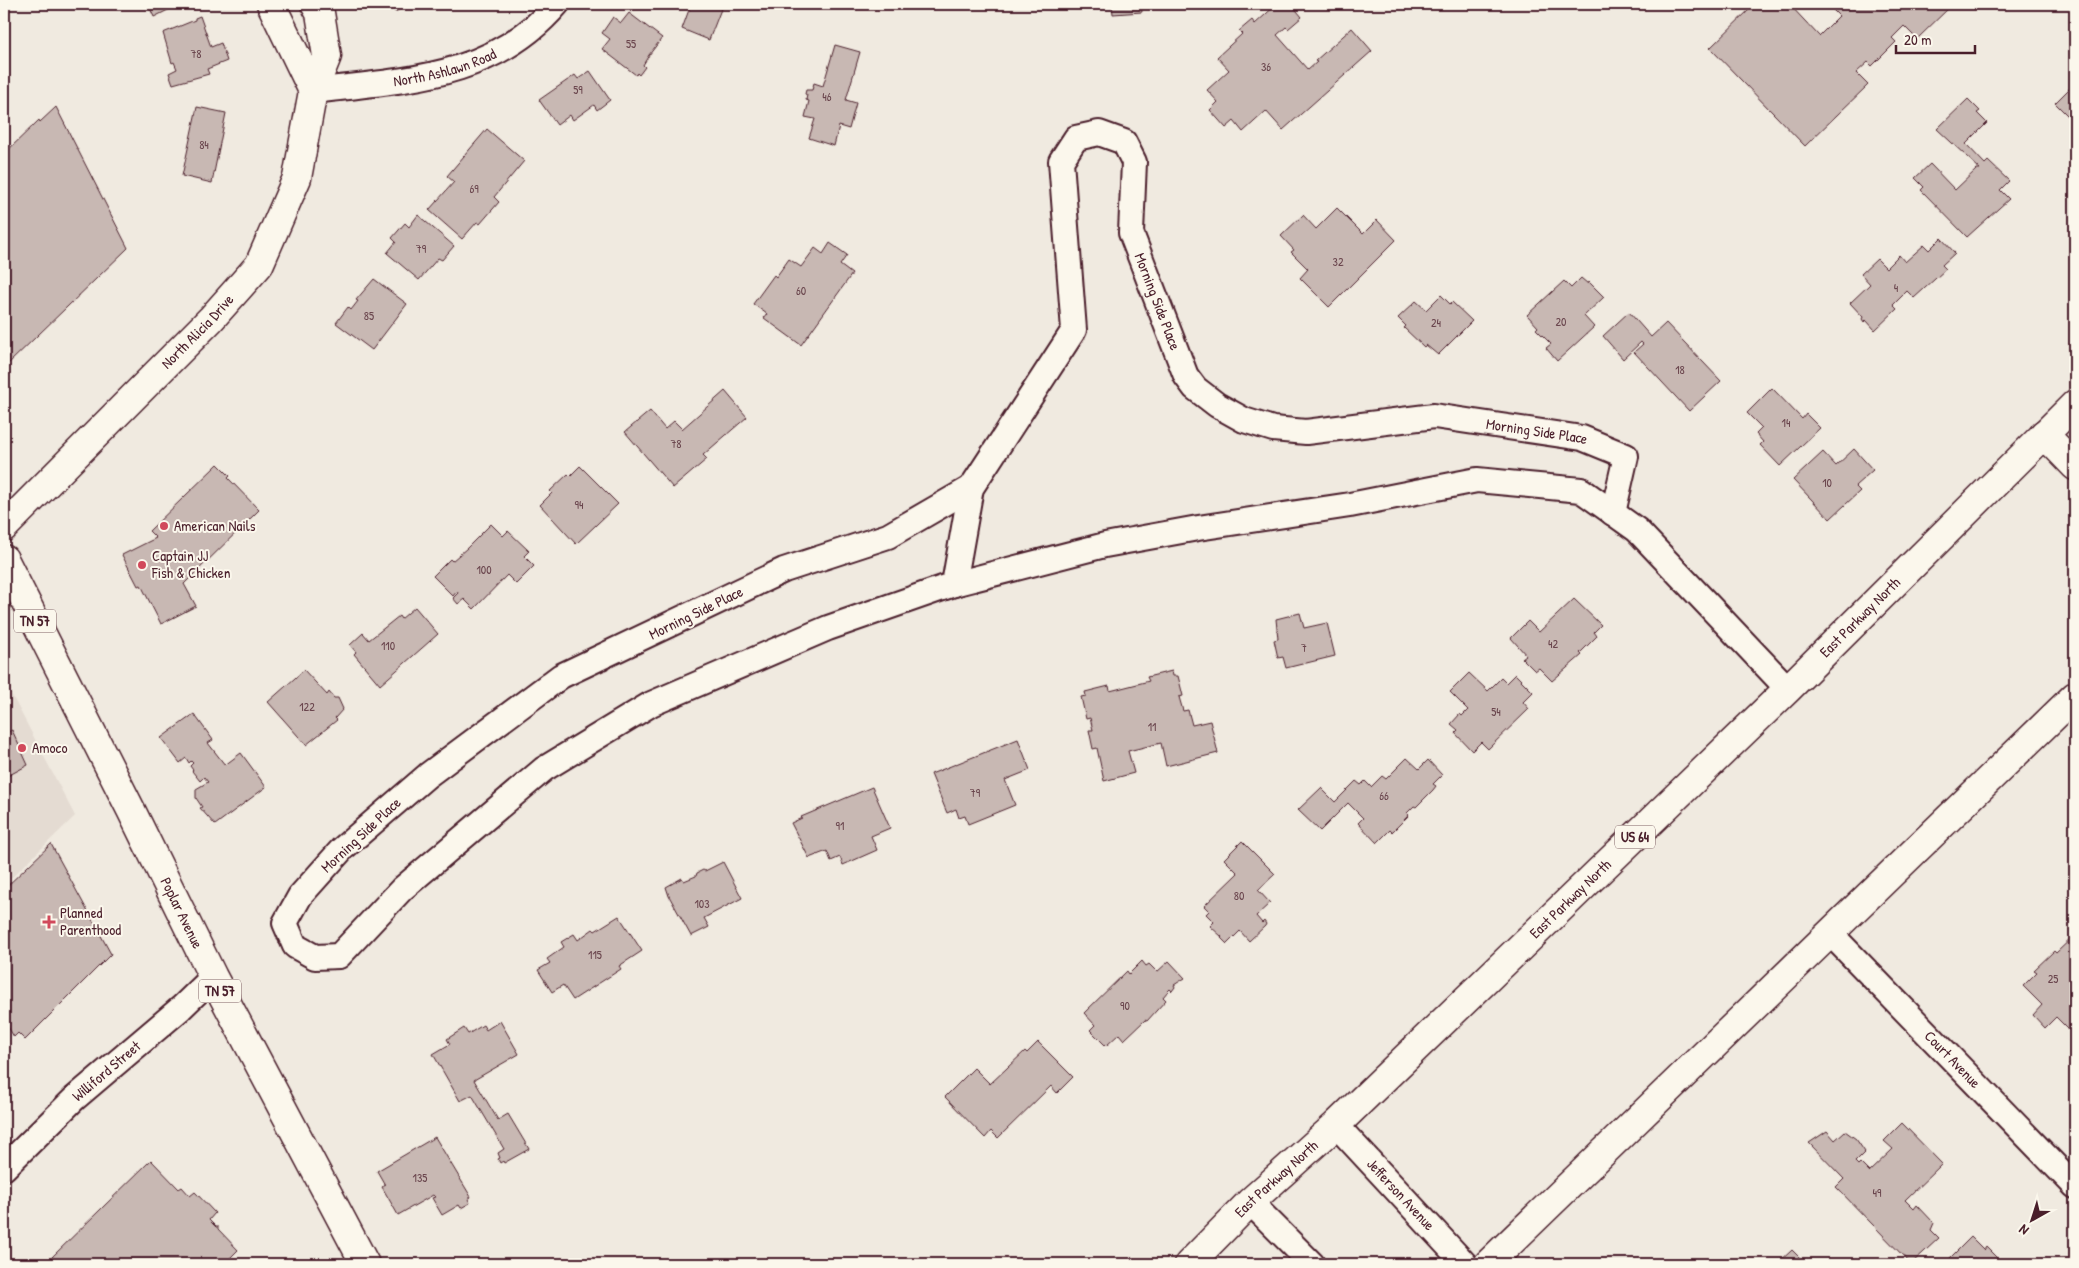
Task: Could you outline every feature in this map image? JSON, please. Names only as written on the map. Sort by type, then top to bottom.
[{"type":"main road","points":[[272,4],[313,91]]},
{"type":"main road","name":"North Alicia Drive","points":[[4,527],[211,319],[259,265],[297,178],[313,91],[327,56],[320,13],[315,4]]},
{"type":"main road","name":"East Parkway North","points":[[1189,1264],[1250,1202],[1336,1125],[1788,689],[2075,404]]},
{"type":"main road","points":[[2044,434],[2075,466]]},
{"type":"main road","name":"Poplar Avenue","points":[[4,559],[127,801],[213,978],[365,1264]]},
{"type":"main road","points":[[1488,1264],[2075,696]]},
{"type":"street","name":"North Ashlawn Road","points":[[313,91],[415,79],[457,70],[494,54],[523,36],[547,16],[557,4]]},
{"type":"street","name":"Morning Side Place","points":[[954,584],[971,488],[1074,330],[1061,161],[1076,138],[1099,134],[1124,142],[1134,162],[1132,233],[1186,376],[1195,388],[1218,405],[1244,420],[1281,430],[1306,432],[1434,416],[1582,438],[1626,456],[1613,513]]},
{"type":"street","name":"Morning Side Place","points":[[971,488],[888,536],[784,570],[561,676],[428,775],[342,849],[300,896],[285,923],[295,946],[315,957],[339,956],[402,889],[544,769],[651,704],[828,628],[954,584],[1105,545],[1350,505],[1477,480],[1581,490],[1637,530],[1788,689]]},
{"type":"street","name":"Court Avenue","points":[[1830,933],[2075,1186]]},
{"type":"street","name":"Williford Street","points":[[4,1168],[75,1098],[181,1008],[213,978]]},
{"type":"street","name":"Jefferson Avenue","points":[[1336,1125],[1465,1264]]},
{"type":"street","points":[[1250,1202],[1312,1264]]},
{"type":"shaded area","name":"Amoco","points":[[4,680],[75,816],[4,885]]},
{"type":"building","points":[[148,4],[180,4],[154,17]]},
{"type":"building","points":[[390,4],[409,4],[395,12]]},
{"type":"building","points":[[682,4],[723,4],[709,40],[682,29],[690,7]]},
{"type":"building","points":[[1074,4],[1112,4],[1074,7]]},
{"type":"building","points":[[1112,4],[1141,4],[1142,12],[1113,14]]},
{"type":"building","points":[[1277,4],[1287,4],[1290,7],[1292,5],[1302,17],[1288,29],[1286,27],[1277,35],[1308,70],[1317,62],[1315,61],[1352,28],[1372,51],[1283,130],[1266,111],[1243,132],[1234,121],[1226,128],[1210,110],[1218,102],[1207,90],[1229,70],[1217,57],[1242,34],[1239,31],[1252,20],[1255,24]]},
{"type":"building","points":[[1755,4],[1789,4],[1819,36],[1839,16],[1827,4],[1843,4],[1848,9],[1854,4],[1953,4],[1917,39],[1904,26],[1892,38],[1896,42],[1872,66],[1868,62],[1856,73],[1868,85],[1805,146],[1710,48]]},
{"type":"building","points":[[629,13],[662,38],[649,55],[643,65],[645,67],[639,75],[637,73],[636,75],[602,49],[610,39],[602,33],[613,17],[621,23]]},
{"type":"building","points":[[200,16],[211,47],[221,43],[227,61],[207,69],[209,74],[173,84],[169,73],[177,69],[174,62],[172,63],[163,33],[195,20],[195,18]]},
{"type":"building","points":[[835,45],[860,52],[846,100],[856,103],[849,129],[839,126],[834,146],[809,138],[815,119],[805,117],[809,101],[806,100],[807,95],[805,94],[806,90],[812,90],[814,83],[823,86]]},
{"type":"building","points":[[590,71],[610,100],[597,110],[594,105],[573,120],[570,115],[557,125],[539,100],[575,75],[578,79]]},
{"type":"building","points":[[2075,83],[2075,123],[2055,103]]},
{"type":"building","points":[[1968,99],[1980,111],[1977,113],[1987,123],[1966,144],[1985,164],[1988,161],[2009,181],[2000,190],[2009,199],[1967,237],[1921,190],[1924,187],[1915,178],[1930,164],[1955,190],[1977,169],[1980,169],[1937,129]]},
{"type":"building","points":[[56,107],[128,248],[7,365],[4,360],[4,154],[39,120],[40,122]]},
{"type":"building","points":[[197,107],[226,113],[212,183],[182,176]]},
{"type":"building","points":[[487,129],[524,161],[494,197],[499,202],[480,224],[477,222],[462,239],[429,210],[454,182],[447,176]]},
{"type":"building","points":[[1337,208],[1363,234],[1377,220],[1396,240],[1329,307],[1300,278],[1308,269],[1291,252],[1294,250],[1281,236],[1303,215],[1316,229]]},
{"type":"building","points":[[418,215],[454,246],[442,260],[438,258],[419,280],[387,253],[396,242],[392,238],[405,223],[409,227]]},
{"type":"building","points":[[1941,238],[1955,253],[1942,265],[1946,269],[1914,298],[1907,291],[1893,305],[1897,309],[1875,330],[1866,320],[1864,322],[1863,317],[1850,303],[1870,284],[1861,274],[1877,259],[1886,268],[1899,255],[1905,262],[1924,245],[1929,250]]},
{"type":"building","points":[[830,243],[847,255],[840,265],[852,274],[801,345],[764,318],[767,314],[753,304],[774,275],[776,277],[789,259],[801,267],[815,248],[823,254]]},
{"type":"building","points":[[1581,278],[1588,284],[1589,282],[1604,297],[1584,316],[1594,327],[1557,361],[1546,348],[1551,344],[1536,329],[1538,327],[1527,315],[1564,281],[1571,288]]},
{"type":"building","points":[[374,279],[407,304],[372,350],[336,323],[348,307],[351,310],[358,301],[356,300]]},
{"type":"building","points":[[1441,295],[1450,304],[1452,302],[1472,321],[1438,355],[1426,345],[1424,347],[1404,328],[1406,326],[1398,318],[1416,301],[1426,310]]},
{"type":"building","points":[[1629,312],[1651,337],[1666,323],[1721,381],[1689,411],[1634,352],[1643,344],[1641,342],[1623,359],[1603,336]]},
{"type":"building","points":[[1772,388],[1802,419],[1806,414],[1820,428],[1780,466],[1760,445],[1763,442],[1756,434],[1762,428],[1747,413]]},
{"type":"building","points":[[725,391],[747,417],[703,455],[707,459],[673,488],[625,432],[650,411],[665,429],[674,421],[682,429]]},
{"type":"building","points":[[1854,449],[1873,470],[1855,486],[1860,491],[1830,519],[1793,480],[1823,452],[1836,466]]},
{"type":"building","points":[[218,464],[230,476],[228,478],[259,510],[184,584],[196,606],[161,624],[141,585],[138,586],[122,555],[156,538],[149,531]]},
{"type":"building","points":[[580,466],[618,504],[576,544],[540,505],[552,493],[550,491],[568,474],[570,476]]},
{"type":"building","points":[[491,524],[503,536],[508,531],[529,551],[524,556],[534,566],[516,584],[507,575],[474,609],[464,599],[458,604],[453,598],[458,593],[457,591],[453,596],[433,576],[450,559],[452,561],[467,548]]},
{"type":"building","points":[[1574,599],[1601,625],[1594,632],[1597,636],[1580,653],[1582,655],[1552,681],[1539,668],[1535,671],[1522,658],[1526,655],[1511,638],[1528,621],[1539,632]]},
{"type":"building","points":[[415,607],[438,634],[380,685],[354,654],[356,652],[350,645],[363,633],[369,640],[399,616],[401,619]]},
{"type":"building","points":[[1300,613],[1304,628],[1327,623],[1335,656],[1286,668],[1283,657],[1278,658],[1274,640],[1278,639],[1276,619]]},
{"type":"building","points":[[304,670],[327,695],[329,692],[334,698],[338,698],[343,709],[335,718],[337,720],[306,745],[268,702]]},
{"type":"building","points":[[1172,671],[1173,676],[1178,676],[1183,696],[1179,697],[1183,711],[1188,710],[1192,725],[1210,721],[1218,753],[1166,766],[1161,743],[1128,751],[1134,773],[1104,781],[1097,748],[1093,749],[1089,730],[1093,730],[1090,718],[1086,719],[1081,697],[1086,696],[1085,692],[1109,686],[1110,691],[1149,681],[1147,677]]},
{"type":"building","points":[[1469,673],[1488,691],[1501,678],[1506,683],[1515,674],[1533,692],[1523,702],[1529,709],[1488,749],[1481,742],[1472,751],[1455,733],[1458,730],[1451,724],[1460,714],[1462,716],[1468,710],[1450,692]]},
{"type":"building","points":[[194,714],[213,740],[208,743],[225,765],[241,753],[266,787],[215,825],[200,808],[202,807],[196,798],[196,789],[208,782],[204,777],[200,781],[192,771],[190,766],[193,763],[191,761],[189,763],[186,758],[180,763],[161,738]]},
{"type":"building","points":[[12,730],[28,765],[4,778],[4,734]]},
{"type":"building","points":[[1018,739],[1030,770],[1005,780],[1015,805],[968,824],[965,816],[959,818],[956,809],[947,813],[931,774]]},
{"type":"building","points":[[1407,758],[1419,769],[1428,760],[1442,775],[1433,784],[1436,786],[1433,790],[1407,813],[1409,815],[1392,832],[1390,830],[1377,843],[1358,823],[1363,818],[1348,803],[1320,831],[1298,810],[1321,788],[1335,802],[1356,781],[1361,785],[1365,781],[1371,787],[1382,776],[1386,779]]},
{"type":"building","points":[[872,787],[890,828],[871,836],[877,850],[843,865],[840,857],[831,861],[827,851],[809,858],[791,823]]},
{"type":"building","points":[[1242,841],[1275,874],[1258,890],[1270,903],[1256,916],[1262,923],[1264,921],[1265,926],[1249,941],[1240,931],[1227,944],[1210,926],[1214,922],[1206,914],[1209,911],[1204,906],[1238,873],[1224,859]]},
{"type":"building","name":"Planned Parenthood","points":[[51,844],[111,954],[25,1040],[18,1033],[14,1037],[4,1020],[4,889]]},
{"type":"building","points":[[723,862],[742,898],[704,918],[709,927],[691,936],[666,887],[682,878],[684,881],[696,876],[697,873]]},
{"type":"building","points":[[619,916],[642,951],[619,966],[621,969],[573,1000],[563,985],[552,992],[538,970],[550,963],[547,959],[564,947],[561,942],[574,934],[578,940],[593,929],[595,931]]},
{"type":"building","points":[[2075,935],[2075,1027],[2070,1031],[2056,1017],[2045,1028],[2033,1015],[2042,1005],[2023,986],[2037,972],[2034,970]]},
{"type":"building","points":[[1142,961],[1146,966],[1149,964],[1157,972],[1169,961],[1185,978],[1174,985],[1175,987],[1172,991],[1170,989],[1168,991],[1163,997],[1166,1000],[1147,1021],[1145,1020],[1124,1040],[1119,1034],[1106,1046],[1090,1030],[1095,1025],[1084,1013],[1127,971],[1129,974]]},
{"type":"building","points":[[500,1021],[519,1054],[474,1080],[498,1120],[508,1114],[529,1149],[504,1163],[503,1161],[500,1163],[498,1153],[504,1149],[472,1095],[460,1101],[433,1054],[450,1044],[447,1039],[464,1028],[468,1034],[483,1025],[486,1030]]},
{"type":"building","points":[[1038,1042],[1073,1077],[1057,1093],[1051,1086],[998,1138],[991,1131],[985,1138],[945,1097],[974,1068],[990,1084],[1025,1051],[1027,1053]]},
{"type":"building","points":[[1902,1123],[1942,1164],[1905,1200],[1914,1209],[1917,1205],[1934,1223],[1931,1230],[1939,1238],[1911,1264],[1836,1187],[1844,1179],[1809,1143],[1827,1131],[1835,1140],[1845,1131],[1856,1139],[1865,1152],[1855,1162],[1858,1165],[1860,1163],[1869,1172],[1893,1149],[1884,1141]]},
{"type":"building","points":[[435,1137],[471,1197],[468,1199],[470,1203],[461,1208],[459,1205],[442,1215],[432,1198],[435,1197],[433,1195],[398,1215],[382,1187],[385,1185],[377,1171]]},
{"type":"building","points":[[151,1160],[179,1189],[182,1187],[190,1196],[195,1192],[215,1213],[209,1220],[218,1227],[238,1250],[224,1264],[60,1264],[52,1257]]},
{"type":"building","points":[[1971,1237],[1984,1250],[1986,1247],[2003,1264],[1944,1264]]},
{"type":"building","points":[[1792,1250],[1806,1264],[1777,1264]]},
{"type":"place","name":"American Nails","points":[[164,526]]},
{"type":"place","name":"Captain JJ Fish & Chicken","points":[[142,565]]},
{"type":"place","name":"Amoco","points":[[22,748]]},
{"type":"place","name":"Planned Parenthood","points":[[49,922]]}]
